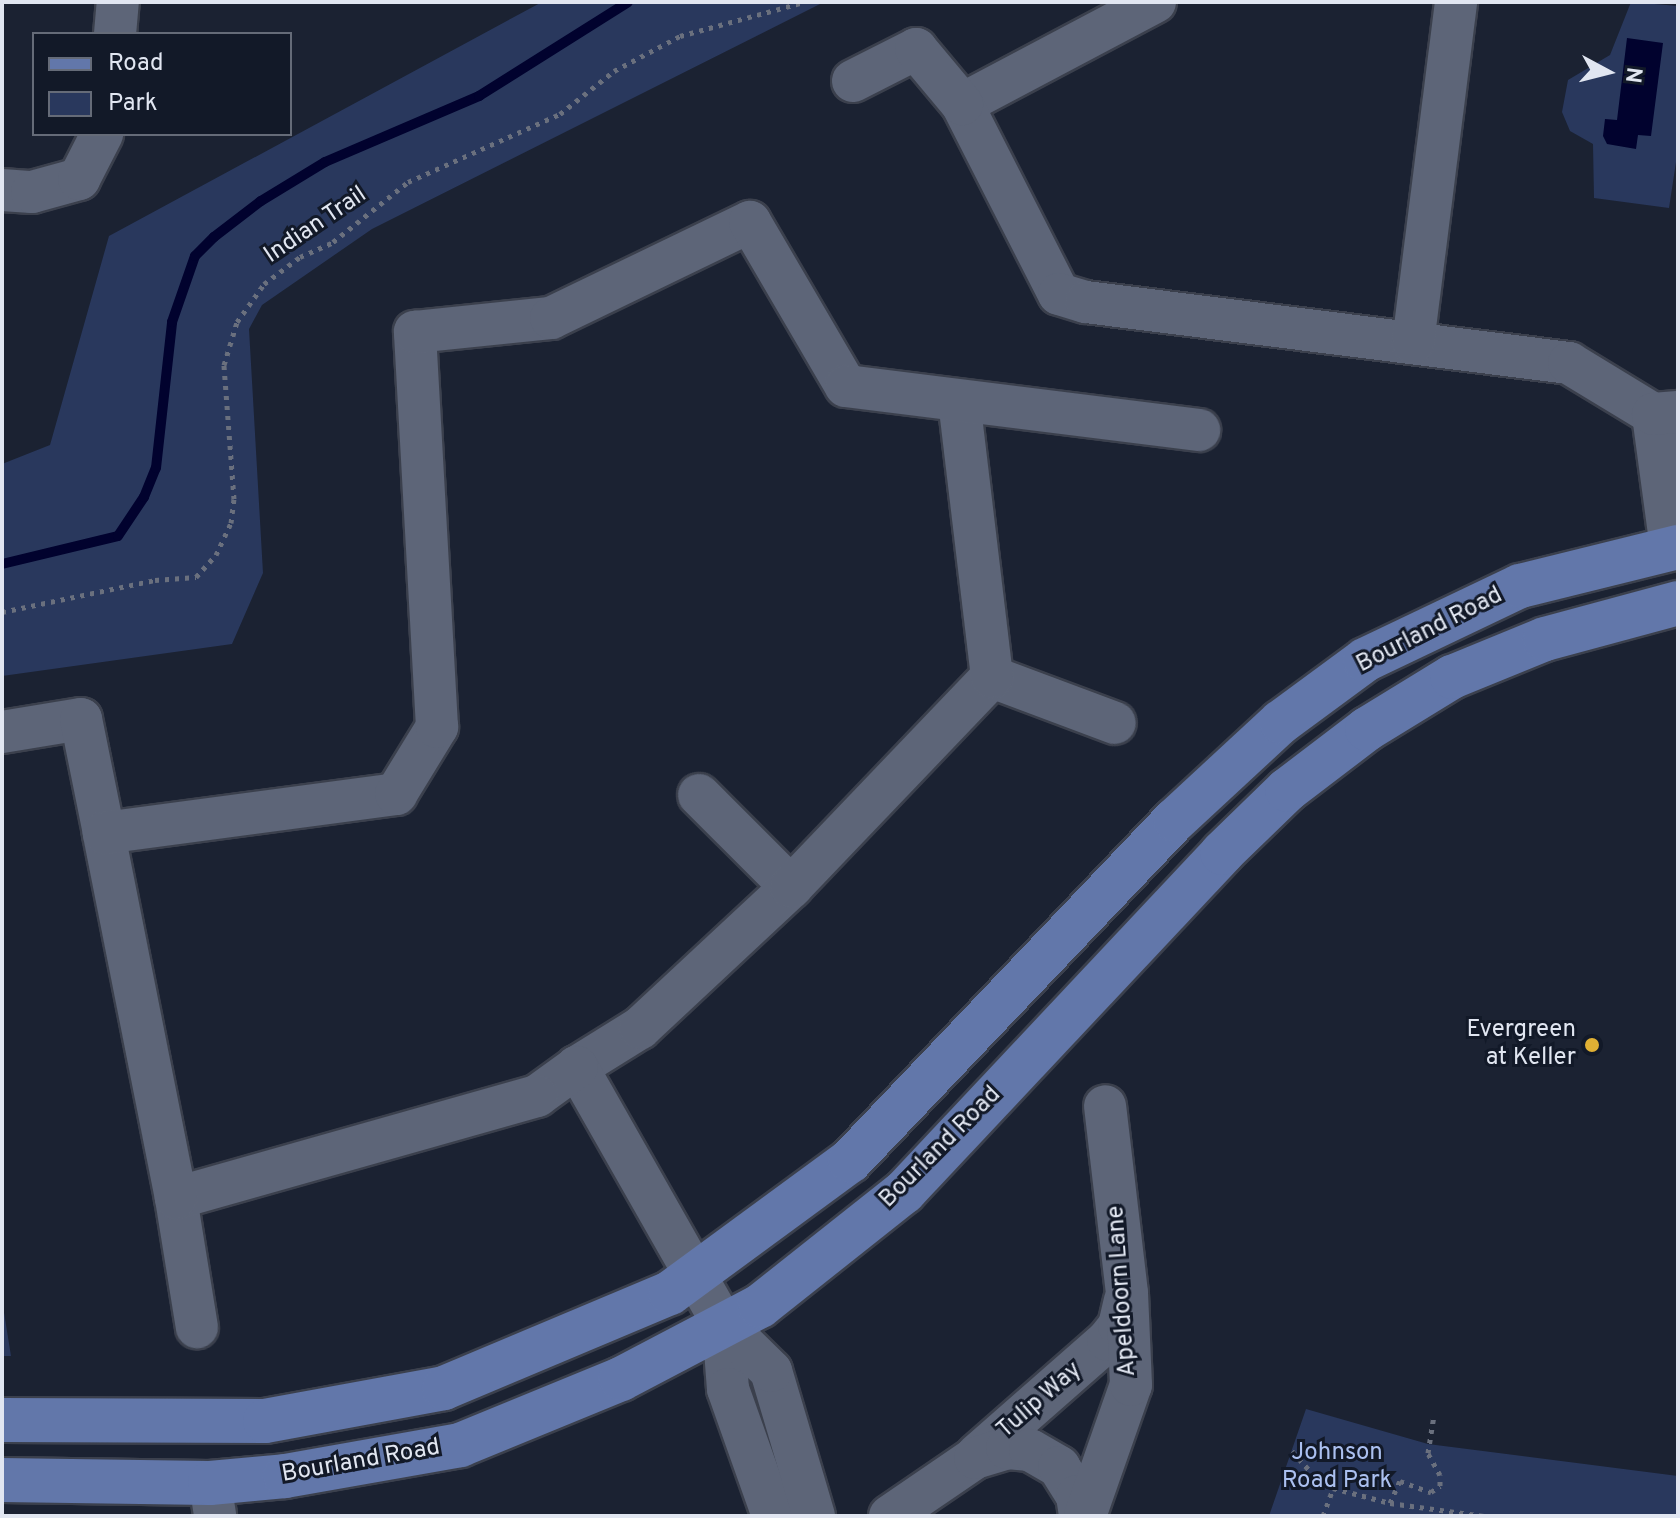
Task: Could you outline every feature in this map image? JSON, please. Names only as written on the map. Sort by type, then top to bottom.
[{"type":"main road","name":"Bourland Road","points":[[2,1420],[265,1421],[444,1388],[670,1293],[850,1161],[1175,820],[1281,722],[1329,686],[1365,660],[1520,586],[1676,559]]},
{"type":"main road","name":"Bourland Road","points":[[2,1480],[213,1500],[285,1476],[460,1445],[621,1379],[760,1306],[904,1192],[1222,853],[1287,790],[1367,729],[1452,677],[1545,639],[1678,603]]},
{"type":"street","points":[[115,32],[118,2]]},
{"type":"street","points":[[962,104],[1155,2]]},
{"type":"street","points":[[1413,343],[1456,2]]},
{"type":"street","points":[[853,81],[916,49],[962,104],[1059,294],[1086,302],[1569,363],[1665,413],[1676,559]]},
{"type":"street","points":[[2,190],[32,192],[70,183],[90,165],[101,136]]},
{"type":"street","points":[[104,833],[396,794],[437,727],[415,332],[551,318],[750,222],[846,386],[1199,430]]},
{"type":"street","points":[[959,402],[992,677]]},
{"type":"street","points":[[992,677],[1115,723]]},
{"type":"street","points":[[176,1198],[537,1096],[640,1028],[791,887],[992,677]]},
{"type":"street","points":[[2,732],[81,719],[176,1198],[197,1327]]},
{"type":"street","points":[[699,795],[791,887]]},
{"type":"street","points":[[577,1067],[723,1324],[771,1371],[814,1516]]},
{"type":"street","name":"Apeldoorn Lane","points":[[1083,1516],[1130,1394],[1127,1293],[1105,1106]]},
{"type":"street","name":"Tulip Way","points":[[890,1516],[968,1464],[1108,1340],[1119,1326],[1127,1293]]},
{"type":"street","points":[[723,1324],[728,1389],[773,1516]]},
{"type":"street","name":"Tulip Way","points":[[968,1464],[1007,1448],[1040,1454],[1067,1476],[1083,1516]]},
{"type":"path","name":"Indian Trail","points":[[2,612],[155,580],[196,577],[216,555],[231,523],[234,499],[224,365],[237,322],[264,284],[300,257],[333,242],[408,182],[548,121],[614,71],[680,36],[804,2]]},
{"type":"path","points":[[1390,1503],[1400,1481],[1431,1492],[1440,1486],[1440,1475],[1428,1453],[1434,1415]]},
{"type":"path","points":[[1292,1451],[1317,1479],[1333,1488],[1390,1503],[1484,1516]]},
{"type":"path","points":[[1323,1516],[1333,1488]]},
{"type":"green space","points":[[542,2],[824,2],[372,229],[262,305],[249,329],[263,573],[232,644],[2,676],[2,464],[50,445],[109,236]]},
{"type":"green space","points":[[1631,2],[1678,6],[1678,149],[1669,208],[1594,198],[1593,144],[1570,131],[1562,112],[1568,80],[1610,55]]},
{"type":"green space","points":[[2,1300],[11,1356],[2,1356]]},
{"type":"green space","name":"Johnson Road Park","points":[[1306,1409],[1428,1444],[1678,1476],[1678,1516],[1269,1516]]},
{"type":"shaded area","points":[[1627,38],[1663,43],[1651,136],[1638,135],[1636,149],[1607,144],[1603,136],[1605,119],[1617,120]]},
{"type":"waterway","points":[[2,564],[118,536],[144,497],[156,468],[172,322],[195,256],[214,237],[261,201],[325,162],[479,96],[628,2]]},
{"type":"place","name":"Evergreen at Keller","points":[[1592,1045]]}]
